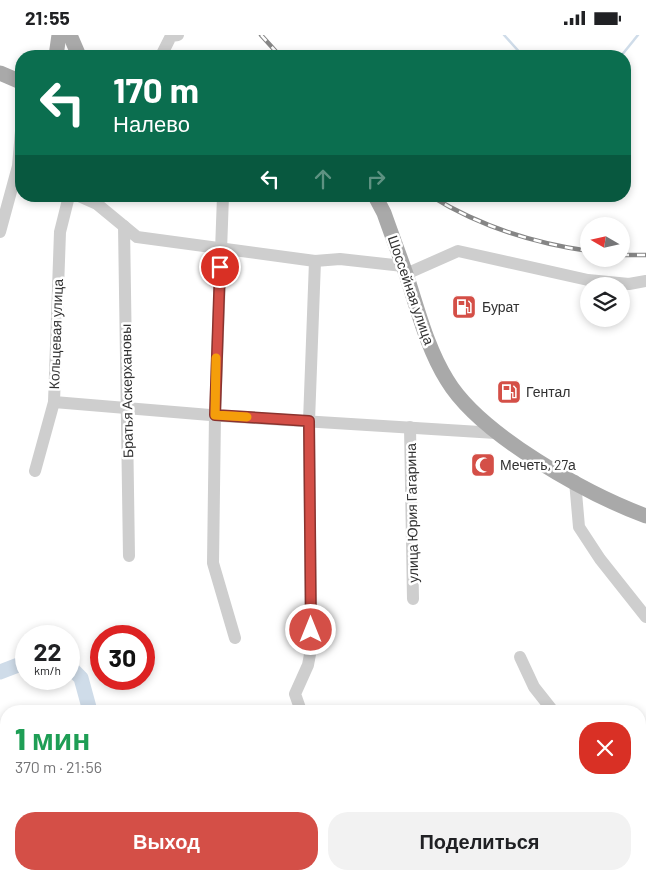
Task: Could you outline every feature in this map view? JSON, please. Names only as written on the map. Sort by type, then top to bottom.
[{"type":"main road","points":[[57,50],[59,35]]},
{"type":"main road","points":[[70,35],[76,50]]},
{"type":"main road","points":[[0,73],[15,75]]},
{"type":"main road","points":[[0,73],[15,79]]},
{"type":"main road","name":"Шоссейная улица","points":[[378,202],[405,270],[423,331],[447,381],[468,407],[496,433],[618,505],[646,516]]},
{"type":"street","points":[[76,35],[82,50]]},
{"type":"street","points":[[165,50],[173,35]]},
{"type":"street","points":[[0,232],[15,177]]},
{"type":"street","name":"Кольцевая улица","points":[[35,471],[54,402],[60,232],[68,202]]},
{"type":"street","points":[[92,202],[137,237],[220,249],[248,250],[315,261],[340,259],[405,270],[458,251],[588,279],[629,284],[646,281]]},
{"type":"street","points":[[223,202],[215,415],[213,563],[235,638]]},
{"type":"street","name":"Братья Аскерхановы","points":[[124,226],[129,556]]},
{"type":"street","points":[[299,705],[295,694],[308,665],[311,649],[309,421],[315,261]]},
{"type":"street","points":[[54,402],[215,415],[496,433]]},
{"type":"street","name":"улица Юрия Гагарина","points":[[410,427],[413,599]]},
{"type":"street","points":[[575,481],[579,527],[600,559],[646,617]]},
{"type":"street","points":[[520,657],[534,687],[548,705]]},
{"type":"waterway","points":[[504,35],[518,50]]},
{"type":"waterway","points":[[626,50],[638,35]]},
{"type":"waterway","points":[[0,672],[15,666]]},
{"type":"waterway","points":[[80,677],[88,705]]},
{"type":"railway","points":[[261,35],[275,50]]},
{"type":"railway","points":[[441,202],[468,216],[507,232],[580,250]]},
{"type":"railway","points":[[630,255],[646,255]]},
{"type":"slow traffic","points":[[216,358],[215,415],[247,417]]},
{"type":"place","name":"Бурат","points":[[464,307]]},
{"type":"place","name":"Гентал","points":[[509,392]]},
{"type":"place","name":"Мечеть, 27а","points":[[483,465]]},
{"type":"route","points":[[220,267],[215,415],[309,421],[311,630]]}]
